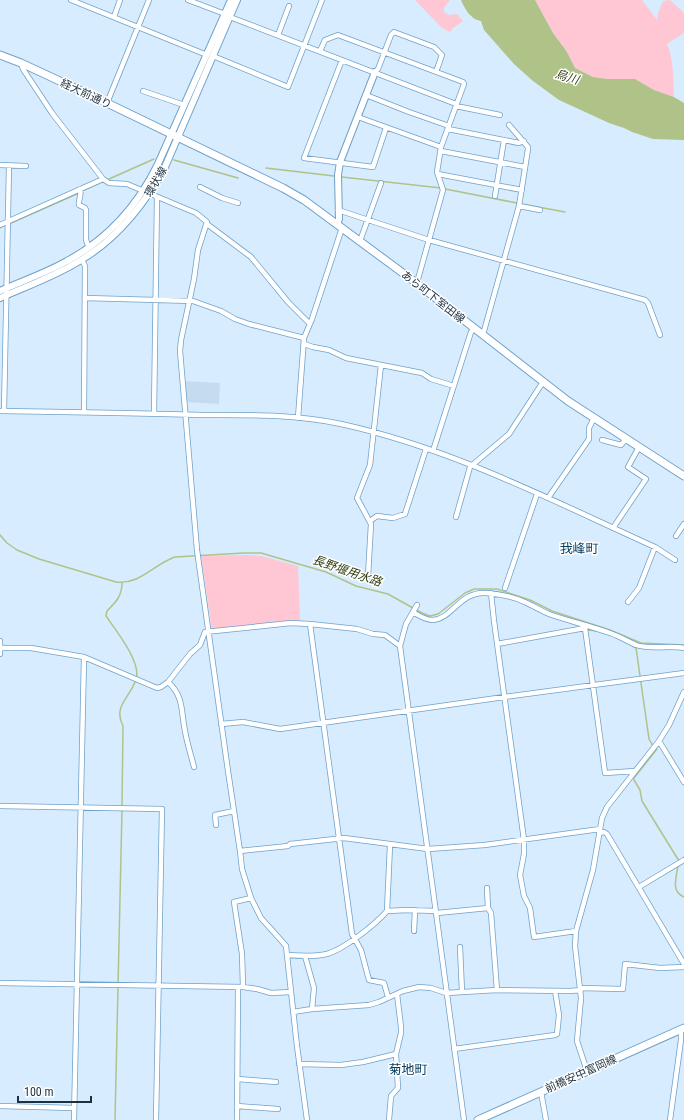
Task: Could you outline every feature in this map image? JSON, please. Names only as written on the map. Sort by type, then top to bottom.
[{"type":"main road","name":"経大前通り","points":[[0,56],[21,63],[175,136]]},
{"type":"main road","name":"あら町下室田線","points":[[175,136],[283,188],[304,200],[416,282],[543,382],[594,418],[684,476]]},
{"type":"main road","name":"前橋安中富岡線","points":[[481,1119],[682,1029]]},
{"type":"street","points":[[114,17],[120,0]]},
{"type":"street","points":[[107,103],[149,0]]},
{"type":"street","points":[[190,0],[456,105],[500,116]]},
{"type":"street","name":"環状線","points":[[3,293],[56,267],[88,248],[105,235],[123,216],[143,191],[175,136],[227,15],[231,0]]},
{"type":"street","name":"環状線","points":[[227,15],[237,0]]},
{"type":"street","points":[[74,1],[288,87],[322,0]]},
{"type":"street","points":[[278,35],[289,6]]},
{"type":"street","points":[[298,418],[304,338],[310,324],[339,226],[338,175],[340,162],[391,35],[394,32],[434,47],[442,55],[436,72]]},
{"type":"street","points":[[320,51],[325,40],[338,35],[463,82],[463,86],[441,149],[437,172],[443,190],[416,282]]},
{"type":"street","name":"環状線","points":[[3,293],[46,278],[82,260],[107,241],[136,212],[150,193],[165,167],[184,105],[210,55]]},
{"type":"street","points":[[342,60],[304,158],[373,167],[386,128]]},
{"type":"street","points":[[21,63],[23,69],[52,113],[103,179],[109,183],[128,184],[196,213],[205,220],[207,224],[251,257],[288,302],[310,324]]},
{"type":"street","points":[[143,91],[184,105]]},
{"type":"street","points":[[366,95],[449,127],[519,143],[524,141]]},
{"type":"street","points":[[358,117],[441,149],[525,167]]},
{"type":"street","points":[[482,334],[519,206],[528,149],[524,141],[509,125]]},
{"type":"street","points":[[495,196],[504,140]]},
{"type":"street","points":[[0,165],[26,166]]},
{"type":"street","points":[[9,166],[3,293],[2,411],[185,414],[298,418],[340,424],[374,432],[472,465],[655,547],[675,560]]},
{"type":"street","points":[[438,174],[522,190]]},
{"type":"street","points":[[0,225],[103,179]]},
{"type":"street","points":[[360,241],[380,183]]},
{"type":"street","points":[[200,187],[222,198],[238,203]]},
{"type":"street","points":[[80,189],[81,193],[79,205],[86,210],[86,240],[88,248]]},
{"type":"street","points":[[154,414],[158,197]]},
{"type":"street","points":[[519,206],[540,210]]},
{"type":"street","points":[[338,210],[429,240],[645,300],[648,303],[660,335]]},
{"type":"street","points":[[207,224],[198,250],[180,345],[198,555],[242,869],[251,898],[261,918],[286,946],[299,1064],[307,1120]]},
{"type":"street","points":[[82,260],[85,266],[84,412]]},
{"type":"street","points":[[85,298],[189,301],[221,311],[235,319],[249,324],[304,338]]},
{"type":"street","points":[[433,451],[471,332],[474,329]]},
{"type":"street","points":[[304,344],[329,350],[346,358],[422,373],[431,379],[454,386]]},
{"type":"street","points":[[368,576],[371,527],[370,521],[357,498],[370,465],[381,365]]},
{"type":"street","points":[[456,517],[470,467],[508,434],[543,382]]},
{"type":"street","points":[[548,498],[589,439],[589,428],[594,418]]},
{"type":"street","points":[[602,440],[621,445],[626,439]]},
{"type":"street","points":[[613,528],[646,479],[628,467],[639,446]]},
{"type":"street","points":[[370,521],[377,516],[393,518],[405,514],[426,449]]},
{"type":"street","points":[[505,588],[537,494]]},
{"type":"street","points":[[676,536],[684,524]]},
{"type":"street","points":[[628,602],[639,588],[655,547]]},
{"type":"street","points":[[464,1120],[400,646],[406,624],[415,609],[426,618],[436,619],[469,596],[477,593],[491,593],[514,597],[541,610],[612,634],[636,645],[647,647],[684,648]]},
{"type":"street","points":[[491,593],[524,840],[524,854],[520,875],[524,896],[530,908],[534,938],[576,931]]},
{"type":"street","points":[[0,648],[31,648],[84,657],[154,688],[161,688],[168,682],[190,654],[200,645],[205,632],[291,623],[310,624],[358,629],[373,634],[385,635],[400,646]]},
{"type":"street","points":[[310,624],[352,934],[361,950],[369,980],[384,983],[388,997]]},
{"type":"street","points":[[497,644],[585,626]]},
{"type":"street","points":[[585,626],[605,773],[635,771]]},
{"type":"street","points":[[0,641],[0,654]]},
{"type":"street","points":[[74,1120],[84,657]]},
{"type":"street","points":[[221,724],[243,722],[280,729],[684,673]]},
{"type":"street","points":[[168,682],[175,687],[180,697],[184,730],[194,768]]},
{"type":"street","points":[[587,1071],[576,1041],[582,998],[575,946],[576,931],[593,870],[602,818],[607,807],[659,741],[669,725],[684,692]]},
{"type":"street","points":[[659,741],[684,782]]},
{"type":"street","points":[[0,806],[162,810],[156,1120]]},
{"type":"street","points":[[216,825],[215,815],[234,811]]},
{"type":"street","points":[[240,851],[339,839],[428,849],[485,845],[600,831],[604,832],[607,834],[684,964]]},
{"type":"street","points":[[287,955],[305,956],[331,952],[379,920],[387,911],[390,845]]},
{"type":"street","points":[[639,887],[684,860]]},
{"type":"street","points":[[487,888],[488,908],[491,913],[497,990]]},
{"type":"street","points":[[237,1120],[242,954],[234,902],[251,898]]},
{"type":"street","points":[[387,911],[415,910],[436,912],[488,908]]},
{"type":"street","points":[[414,931],[415,910]]},
{"type":"street","points":[[460,947],[462,992]]},
{"type":"street","points":[[305,956],[314,988],[312,1009]]},
{"type":"street","points":[[293,1012],[312,1009],[344,1008],[369,1005],[408,989],[419,987],[431,988],[446,993],[497,990],[570,991],[580,989],[623,989],[625,964],[660,968],[684,967]]},
{"type":"street","points":[[0,983],[240,987],[258,989],[271,993],[291,992]]},
{"type":"street","points":[[454,1049],[557,1034],[559,1015],[555,991]]},
{"type":"street","points":[[389,1120],[391,1096],[398,1088],[396,1054],[401,1027],[397,994]]},
{"type":"street","points":[[670,1120],[682,1052],[682,1029]]},
{"type":"street","points":[[299,1064],[341,1065],[363,1062],[396,1054]]},
{"type":"street","points":[[238,1079],[276,1082]]},
{"type":"street","points":[[542,1092],[546,1120]]},
{"type":"street","points":[[0,1106],[74,1108]]},
{"type":"street","points":[[237,1106],[278,1109]]},
{"type":"shaded area","points":[[415,0],[450,0],[444,8],[444,12],[449,15],[457,14],[463,21],[450,32],[442,28]]},
{"type":"shaded area","points":[[535,0],[642,0],[657,20],[663,1],[670,0],[684,13],[684,33],[667,44],[672,63],[674,97],[654,90],[635,79],[607,79],[593,77],[575,68],[567,52],[553,33]]},
{"type":"shaded area","points":[[184,381],[220,383],[219,404],[186,402]]},
{"type":"shaded area","points":[[201,556],[261,556],[298,566],[300,621],[212,630]]},
{"type":"water","name":"烏川","points":[[461,0],[535,0],[553,33],[567,52],[575,68],[593,77],[607,79],[635,79],[654,90],[674,97],[684,103],[684,140],[653,139],[609,123],[559,100],[533,81],[514,64],[484,30],[481,21],[477,20],[468,13]]},
{"type":"waterway","points":[[109,179],[154,159]]},
{"type":"waterway","points":[[174,160],[238,178]]},
{"type":"waterway","points":[[266,168],[334,176]]},
{"type":"waterway","points":[[342,177],[441,188]]},
{"type":"waterway","points":[[82,191],[100,183]]},
{"type":"waterway","points":[[445,189],[517,203]]},
{"type":"waterway","points":[[11,223],[79,193]]},
{"type":"waterway","points":[[522,204],[565,212]]},
{"type":"waterway","name":"長野堰用水路","points":[[0,535],[7,543],[17,550],[39,559],[116,582],[125,582],[140,577],[167,560],[175,557],[261,553],[326,572],[356,586],[388,594],[430,616],[438,614],[465,593],[474,589],[497,589],[530,600],[552,611],[610,630],[641,643],[684,645]]},
{"type":"waterway","points":[[122,583],[120,595],[116,602],[107,611],[106,616],[132,655],[137,672],[136,679]]},
{"type":"waterway","points":[[588,630],[598,631]]},
{"type":"waterway","points":[[634,647],[636,648],[649,739],[653,746]]},
{"type":"waterway","points":[[122,806],[123,726],[120,719],[120,713],[123,703],[135,682]]},
{"type":"waterway","points":[[657,749],[634,780],[640,790],[642,801],[679,861]]},
{"type":"waterway","points":[[115,1120],[122,810]]},
{"type":"waterway","points":[[678,866],[675,884],[677,892],[684,897]]},
{"type":"district","name":"我峰町","points":[[579,548]]},
{"type":"district","name":"菊地町","points":[[408,1069]]}]
